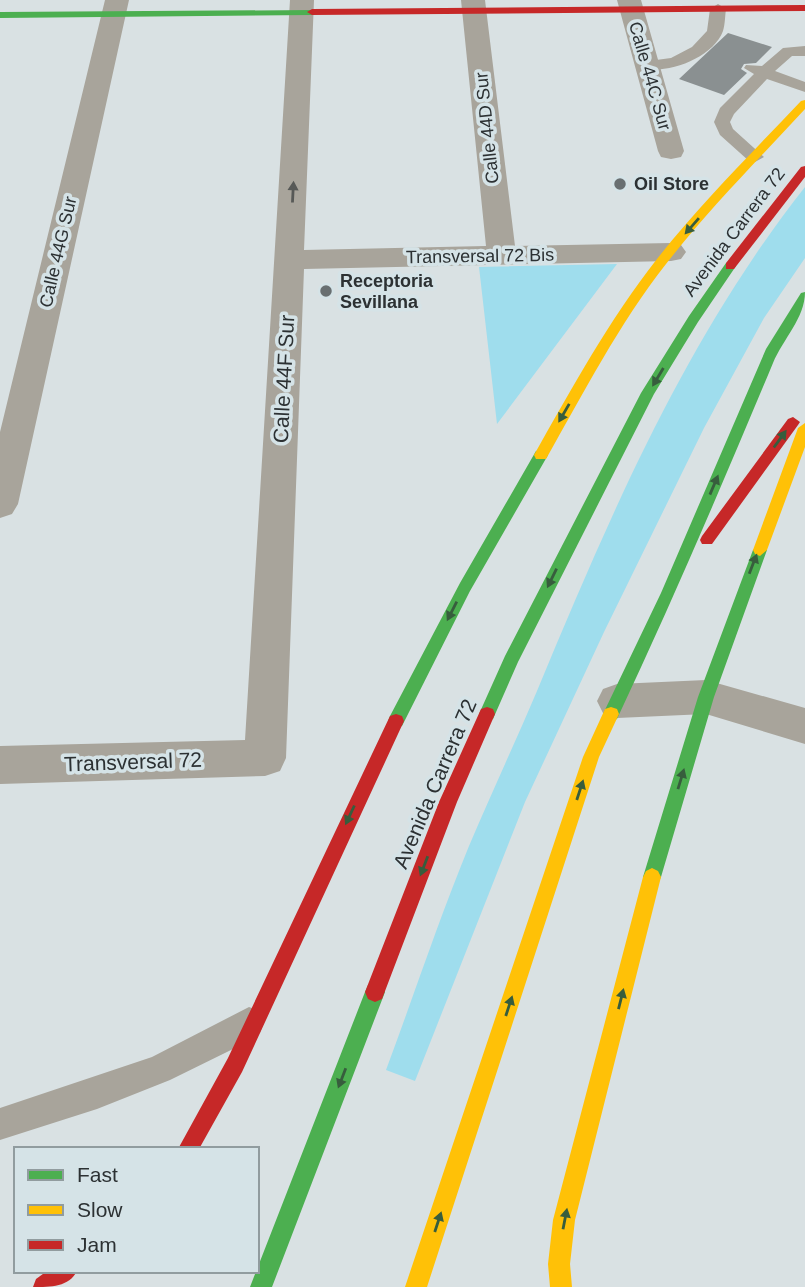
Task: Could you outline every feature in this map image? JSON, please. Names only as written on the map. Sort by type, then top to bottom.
[{"type":"main road","points":[[0,16],[115,7],[630,5],[718,9],[773,4],[805,8]]},
{"type":"main road","name":"Avenida Carrera 72","points":[[741,195],[755,158],[805,103]]},
{"type":"main road","points":[[189,1147],[224,1087],[372,769],[465,587],[615,326],[671,252],[755,158]]},
{"type":"main road","name":"Avenida Carrera 72","points":[[261,1287],[448,802],[511,661],[648,393],[693,319],[747,241],[805,169]]},
{"type":"main road","name":"Avenida Carrera 72","points":[[693,319],[717,257]]},
{"type":"main road","points":[[416,1287],[591,757],[669,593],[772,349],[805,296]]},
{"type":"main road","points":[[669,593],[805,405]]},
{"type":"main road","points":[[561,1287],[559,1264],[564,1220],[658,856],[736,607],[805,428]]},
{"type":"main road","points":[[44,1287],[63,1273]]},
{"type":"street","name":"Calle 44C Sur","points":[[630,5],[671,151]]},
{"type":"street","name":"Calle 44F Sur","points":[[265,758],[301,6]]},
{"type":"street","name":"Calle 44D Sur","points":[[473,6],[502,256]]},
{"type":"street","name":"Calle 44G Sur","points":[[0,505],[115,7]]},
{"type":"street","name":"Transversal 72 Bis","points":[[289,260],[671,252]]},
{"type":"street","points":[[617,701],[706,697],[805,726]]},
{"type":"street","name":"Transversal 72","points":[[0,765],[265,758]]},
{"type":"lane","points":[[646,65],[675,63],[702,52],[715,32],[718,9]]},
{"type":"lane","points":[[755,158],[726,131],[722,122],[726,112],[757,70],[789,51],[805,51]]},
{"type":"lane","points":[[757,70],[805,87]]},
{"type":"lane","points":[[0,1124],[154,1072],[212,1046],[258,1016]]},
{"type":"shaded area","points":[[805,187],[805,258],[764,318],[704,428],[604,632],[525,802],[415,1081],[386,1070],[469,846],[622,494],[687,366],[723,305],[762,245]]},
{"type":"shaded area","points":[[617,264],[497,424],[479,267]]},
{"type":"building","points":[[728,33],[772,47],[756,63],[744,64],[741,69],[747,73],[724,95],[679,79]]},
{"type":"traffic: fast","points":[[0,15],[312,12]]},
{"type":"traffic: fast","points":[[487,714],[511,661],[648,393],[693,319],[730,266]]},
{"type":"traffic: fast","points":[[611,714],[669,593],[772,349],[805,296]]},
{"type":"traffic: fast","points":[[396,721],[465,587],[541,455]]},
{"type":"traffic: fast","points":[[652,877],[706,697],[760,550]]},
{"type":"traffic: fast","points":[[261,1287],[375,992]]},
{"type":"traffic: slow","points":[[541,455],[615,327],[661,262],[700,215],[805,103]]},
{"type":"traffic: slow","points":[[760,550],[805,428]]},
{"type":"traffic: slow","points":[[416,1287],[591,757],[611,714]]},
{"type":"traffic: slow","points":[[561,1287],[559,1264],[564,1220],[652,877]]},
{"type":"traffic: jam","points":[[312,12],[805,8]]},
{"type":"traffic: jam","points":[[730,266],[805,169]]},
{"type":"traffic: jam","points":[[707,540],[793,422]]},
{"type":"traffic: jam","points":[[375,992],[448,802],[487,714]]},
{"type":"traffic: jam","points":[[189,1147],[235,1065],[396,721]]},
{"type":"traffic: jam","points":[[44,1287],[63,1273]]},
{"type":"place","name":"Oil Store","points":[[620,184]]},
{"type":"place","name":"Receptoria Sevillana","points":[[326,291]]}]
